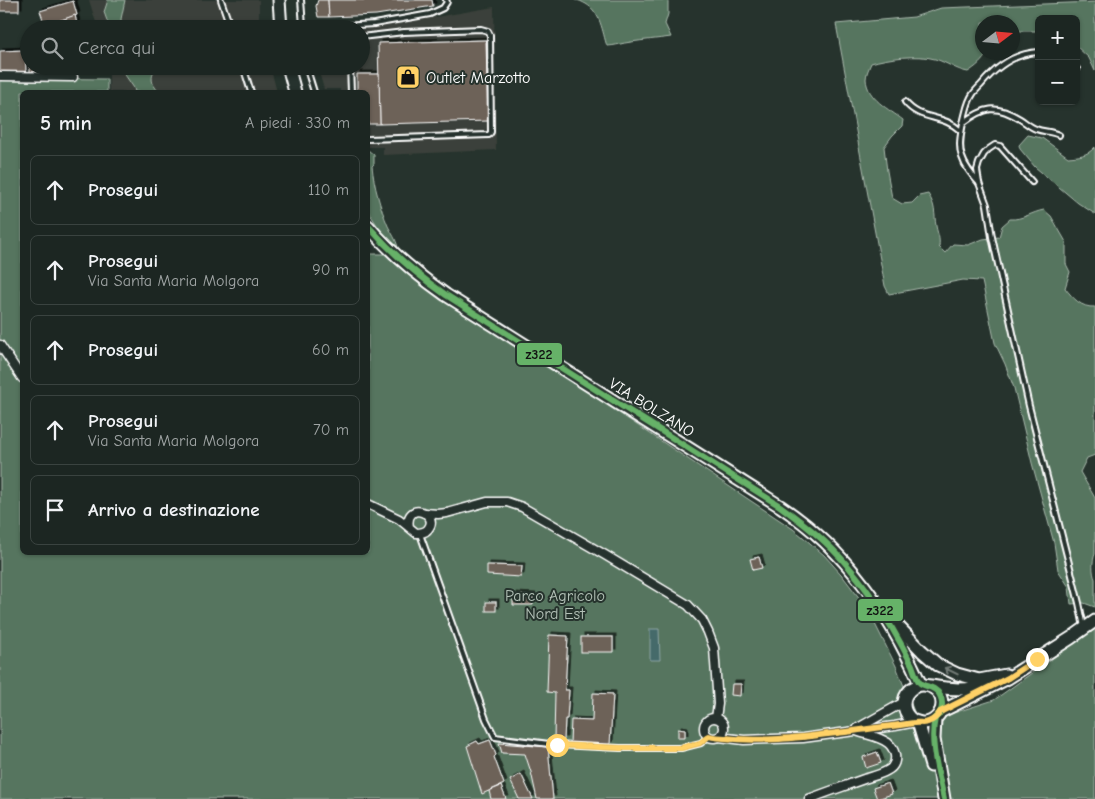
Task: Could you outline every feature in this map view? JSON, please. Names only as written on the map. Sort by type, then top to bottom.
[{"type":"street","points":[[279,0],[280,20]]},
{"type":"street","points":[[290,75],[294,90]]},
{"type":"street","points":[[0,76],[73,77]]},
{"type":"street","name":"VIA BOLZANO","points":[[370,228],[391,252],[446,295],[796,518],[820,536],[841,557],[878,604],[920,683],[926,685]]},
{"type":"street","points":[[0,346],[20,375]]},
{"type":"street","points":[[389,514],[412,514],[418,511],[446,514],[487,502],[507,502],[522,507],[605,554],[688,605],[702,620],[714,648],[718,704],[716,718]]},
{"type":"street","points":[[370,505],[389,514],[409,527],[413,532],[420,534],[446,514]]},
{"type":"street","points":[[425,513],[430,518],[430,526]]},
{"type":"street","points":[[409,527],[408,520],[412,514]]},
{"type":"street","points":[[878,604],[922,652],[938,664],[957,674],[980,680],[1011,675]]},
{"type":"street","points":[[719,737],[723,732],[724,726],[722,721],[716,718],[709,719],[705,724],[705,731],[712,738],[744,740],[803,738],[927,722],[1011,675],[1095,621]]},
{"type":"street","name":"VIA BOLZANO","points":[[897,639],[909,678],[909,690]]},
{"type":"street","points":[[939,799],[930,759],[917,722],[906,714],[904,702],[906,694],[917,685],[953,689],[977,688],[1011,675]]},
{"type":"street","points":[[926,685],[938,692],[941,700],[934,739],[944,799]]},
{"type":"street","points":[[855,730],[904,702]]},
{"type":"street","points":[[809,799],[876,775],[891,768],[895,762],[894,752],[887,743],[855,730]]},
{"type":"lane","points":[[221,0],[228,20]]},
{"type":"lane","points":[[301,0],[303,20]]},
{"type":"lane","points":[[370,24],[430,14],[443,8],[447,2],[446,0]]},
{"type":"lane","points":[[370,36],[404,32],[481,29],[488,31],[490,35],[491,132],[488,135],[370,139]]},
{"type":"lane","points":[[979,183],[970,174],[962,156],[961,131],[967,105],[972,94],[986,78],[1009,60],[1035,53]]},
{"type":"lane","points":[[246,75],[250,90]]},
{"type":"lane","points":[[309,75],[313,90]]},
{"type":"lane","points":[[350,75],[351,90]]},
{"type":"lane","points":[[905,102],[919,114],[939,118],[954,125],[961,131]]},
{"type":"lane","points":[[963,123],[985,109],[997,109],[1035,129],[1059,134]]},
{"type":"lane","points":[[1032,182],[1000,146],[995,146],[984,154],[979,163],[979,183],[987,205],[992,237],[1029,406],[1084,629]]},
{"type":"lane","points":[[420,534],[486,719],[495,737],[557,745],[681,748],[700,743],[709,736]]},
{"type":"shaded area","points":[[89,0],[259,0],[259,20],[95,20]]},
{"type":"shaded area","name":"Outlet Marzotto","points":[[494,7],[496,150],[383,155],[383,147],[370,147],[370,90],[324,89],[320,75],[370,75],[370,28]]},
{"type":"shaded area","points":[[109,75],[272,75],[276,90],[109,90]]},
{"type":"green space","points":[[108,0],[125,0],[121,20],[107,20],[104,12]]},
{"type":"green space","points":[[575,0],[668,0],[668,14],[665,24],[671,37],[607,46],[595,12],[586,4]]},
{"type":"green space","points":[[1095,2],[1095,71],[1089,58],[1080,50],[1080,15],[1035,15],[1035,31],[1020,31],[1020,15],[975,15],[975,60],[982,60],[968,72],[935,59],[903,57],[871,63],[866,79],[867,86],[874,98],[903,120],[902,126],[884,147],[892,198],[902,204],[912,203],[919,196],[928,194],[934,206],[939,247],[945,253],[953,244],[968,245],[983,239],[999,237],[1002,226],[1010,219],[1044,210],[1051,216],[1066,242],[1066,264],[1070,272],[1065,288],[1081,304],[1095,307],[1095,455],[1087,458],[1080,472],[1095,498],[1093,573],[1095,579],[1095,607],[1084,603],[1071,604],[1069,587],[1058,570],[1054,543],[1014,388],[995,343],[982,281],[963,280],[889,294],[885,286],[836,24],[914,17],[941,8]]},
{"type":"green space","points":[[125,75],[153,75],[152,80],[157,90],[134,90]]},
{"type":"green space","name":"Parco Agricolo Nord Est","points":[[0,78],[107,79],[107,90],[20,90],[20,555],[370,555],[370,254],[387,254],[476,320],[793,529],[824,555],[867,608],[896,666],[919,724],[994,700],[1095,628],[1095,799],[0,799]]},
{"type":"green space","points":[[1028,135],[1042,138],[1068,157],[1086,154],[1095,147],[1095,214],[1078,203],[1035,167],[1020,149],[1019,145]]},
{"type":"green space","points":[[370,152],[374,155],[374,164],[372,166],[380,204],[398,247],[394,246],[384,236],[370,214]]},
{"type":"water","points":[[650,629],[659,629],[660,660],[650,660]]},
{"type":"building","points":[[0,0],[19,0],[19,11],[0,11]]},
{"type":"building","points":[[318,0],[328,0],[329,17],[318,17],[316,6]]},
{"type":"building","points":[[328,0],[432,0],[433,6],[376,15],[329,17]]},
{"type":"building","points":[[73,1],[77,15],[61,20],[43,20],[40,11]]},
{"type":"building","points":[[75,15],[76,20],[62,20]]},
{"type":"building","points":[[486,40],[488,121],[380,124],[378,43]]},
{"type":"building","points":[[20,50],[20,73],[0,74],[0,51]]},
{"type":"building","points":[[379,74],[380,124],[370,124],[370,90],[357,90],[357,75]]},
{"type":"building","points":[[759,557],[762,568],[753,570],[750,559]]},
{"type":"building","points":[[487,565],[522,566],[521,577],[487,575]]},
{"type":"building","points":[[513,595],[533,596],[533,605],[513,605]]},
{"type":"building","points":[[486,602],[496,602],[496,611],[486,611]]},
{"type":"building","points":[[549,635],[568,636],[565,690],[569,690],[564,740],[554,740],[555,693],[547,692]]},
{"type":"building","points":[[581,637],[613,637],[613,652],[581,652]]},
{"type":"building","points":[[732,684],[741,684],[740,696],[731,695]]},
{"type":"building","points":[[593,693],[613,694],[610,745],[570,743],[571,720],[592,721]]},
{"type":"building","points":[[678,729],[685,730],[685,738],[678,738]]},
{"type":"building","points":[[490,740],[504,784],[482,794],[467,746],[477,741],[479,744]]},
{"type":"building","points":[[499,743],[548,747],[553,799],[537,799],[525,754],[502,753]]},
{"type":"building","points":[[877,752],[881,763],[866,768],[863,757]]},
{"type":"building","points":[[521,774],[533,799],[519,799],[510,780]]},
{"type":"building","points":[[888,783],[892,794],[877,799],[873,788]]},
{"type":"building","points":[[501,786],[506,799],[491,799],[489,791]]},
{"type":"transit line","name":"z322","points":[[370,228],[405,263],[446,295],[780,506],[814,532],[835,552],[862,583],[885,616],[921,684],[931,687],[940,695],[942,707],[935,718],[933,738],[935,759],[944,799]]},
{"type":"place","name":"Outlet Marzotto","points":[[408,77]]},
{"type":"route","points":[[557,745],[681,748],[700,743],[709,736],[712,738],[744,740],[803,738],[916,722],[922,723],[935,719],[940,712],[1008,678],[1037,659]]}]
